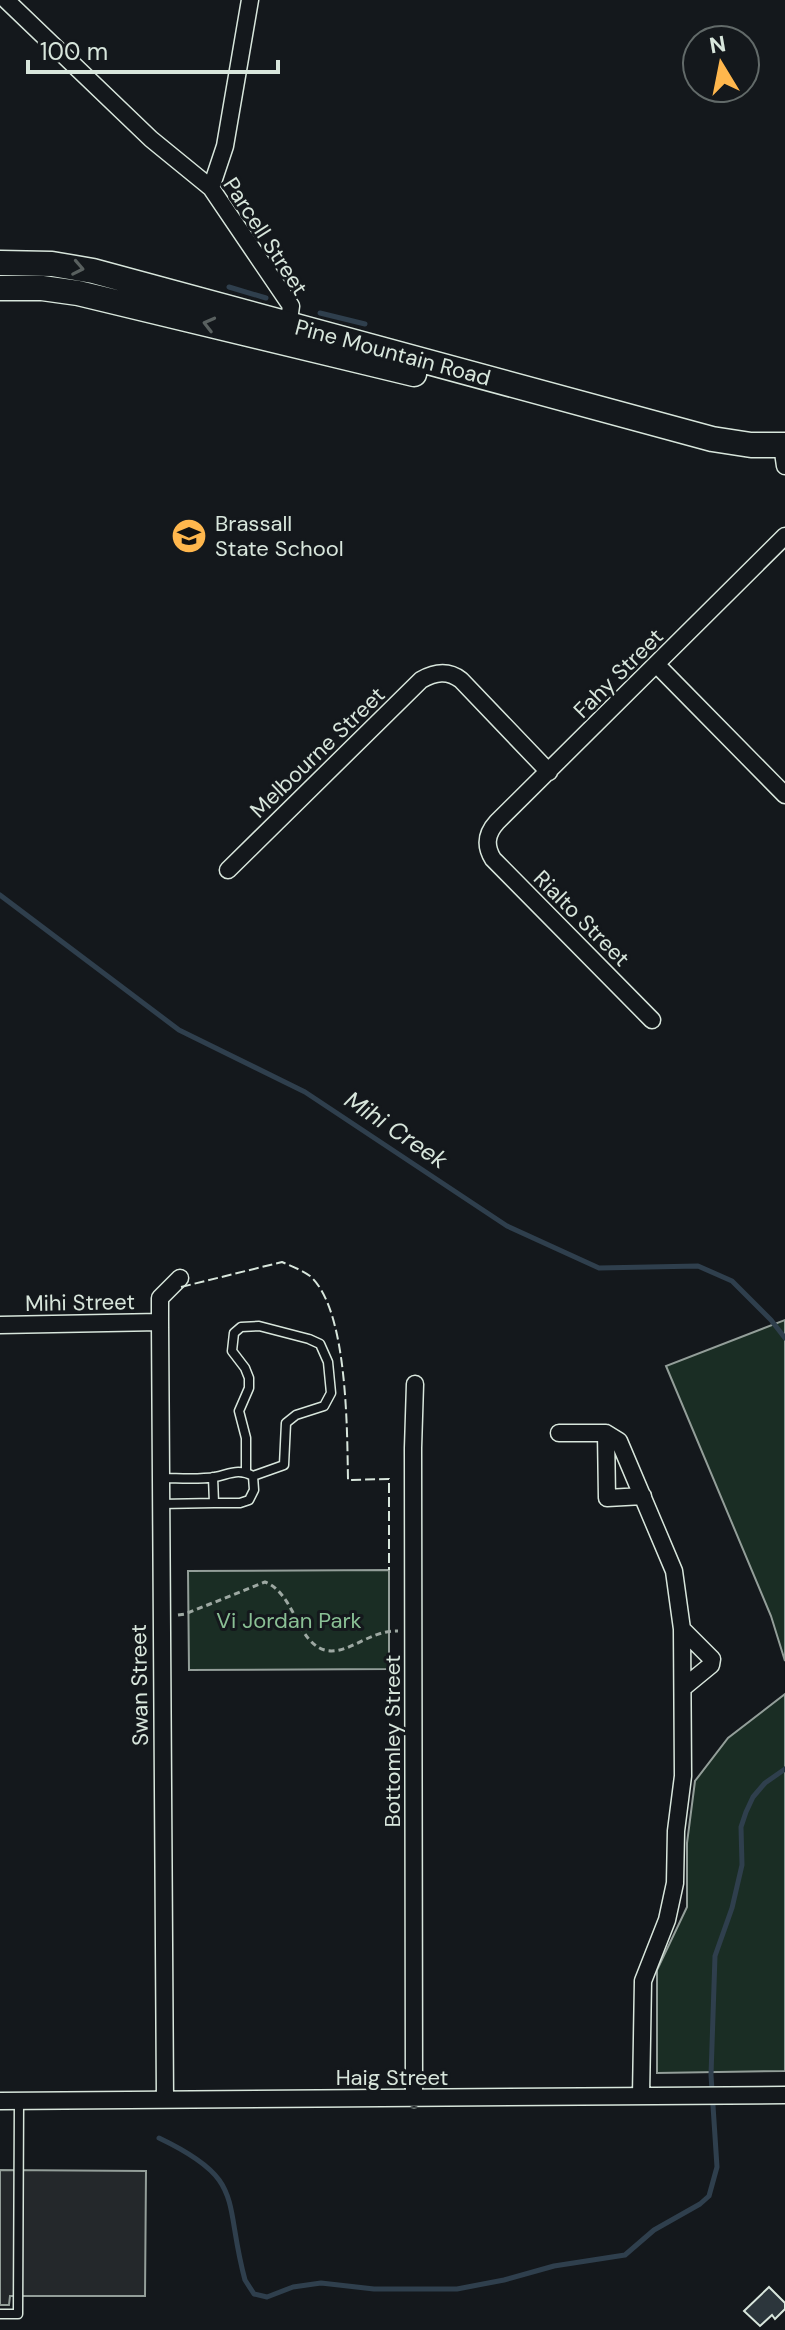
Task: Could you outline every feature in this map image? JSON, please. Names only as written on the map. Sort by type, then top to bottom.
[{"type":"main road","name":"Pine Mountain Road","points":[[0,263],[52,264],[93,271],[287,333]]},
{"type":"main road","name":"Pine Mountain Road","points":[[0,288],[42,288],[78,293],[287,333],[712,439],[751,445],[784,456]]},
{"type":"street","name":"Parcell Street","points":[[6,0],[151,139],[211,188],[291,306],[287,333]]},
{"type":"street","points":[[211,188],[225,146],[250,0]]},
{"type":"street","name":"Fahy Street","points":[[487,842],[497,822],[785,536]]},
{"type":"street","points":[[657,665],[785,795]]},
{"type":"street","name":"Melbourne Street","points":[[228,870],[421,680],[442,673],[461,680],[549,772]]},
{"type":"street","name":"Rialto Street","points":[[487,842],[493,859],[652,1020]]},
{"type":"street","name":"Swan Street","points":[[165,2100],[160,1298],[180,1278]]},
{"type":"street","name":"Mihi Street","points":[[0,1325],[160,1322]]},
{"type":"street","name":"Bottomley Street","points":[[414,2099],[415,1384]]},
{"type":"street","points":[[559,1433],[606,1433],[615,1437],[622,1446],[674,1571],[682,1629],[683,1776],[676,1831],[674,1896],[643,1981],[641,2096]]},
{"type":"street","points":[[606,1433],[607,1498],[643,1496]]},
{"type":"street","points":[[682,1629],[712,1659],[711,1665],[683,1688]]},
{"type":"street","name":"Haig Street","points":[[0,2101],[785,2095]]},
{"type":"lane","points":[[160,1478],[213,1477],[225,1472],[250,1474],[284,1465],[286,1423],[296,1415],[324,1406],[331,1393],[328,1362],[320,1344],[251,1324],[234,1333],[232,1351],[249,1378],[249,1388],[239,1411],[246,1438],[250,1474],[254,1490],[249,1500],[240,1503],[160,1504]]},
{"type":"lane","points":[[213,1477],[214,1503]]},
{"type":"lane","points":[[0,2314],[18,2314],[19,2101]]},
{"type":"path","points":[[160,1616],[185,1614],[265,1582],[273,1585],[282,1596],[312,1644],[325,1652],[342,1650],[392,1630],[414,1631]]},
{"type":"green space","points":[[785,1320],[785,1661],[771,1616],[666,1366]]},
{"type":"green space","name":"Vi Jordan Park","points":[[389,1570],[389,1669],[189,1670],[188,1571]]},
{"type":"green space","points":[[785,1694],[785,2071],[657,2073],[657,1970],[687,1907],[687,1843],[695,1781],[728,1738]]},
{"type":"shaded area","points":[[0,2170],[146,2171],[145,2296],[10,2296],[9,2305],[0,2305]]},
{"type":"building","points":[[769,2287],[785,2303],[785,2309],[775,2319],[772,2315],[760,2326],[744,2311]]},
{"type":"waterway","points":[[229,287],[266,298]]},
{"type":"waterway","points":[[320,313],[365,324]]},
{"type":"waterway","name":"Mihi Creek","points":[[0,895],[179,1030],[305,1092],[507,1226],[599,1268],[698,1266],[732,1281],[785,1338]]},
{"type":"waterway","points":[[159,2138],[187,2153],[219,2180],[227,2194],[245,2280],[254,2294],[267,2297],[293,2287],[321,2283],[374,2289],[457,2289],[554,2266],[625,2255],[654,2230],[709,2196],[717,2167],[711,2075],[715,1956],[732,1908],[742,1865],[741,1827],[746,1812],[765,1783],[785,1769]]},
{"type":"fence","points":[[181,1287],[282,1262],[310,1276],[323,1292],[332,1315],[343,1372],[348,1480],[389,1479],[389,1570]]},
{"type":"place","name":"Brassall State School","points":[[189,536]]}]
